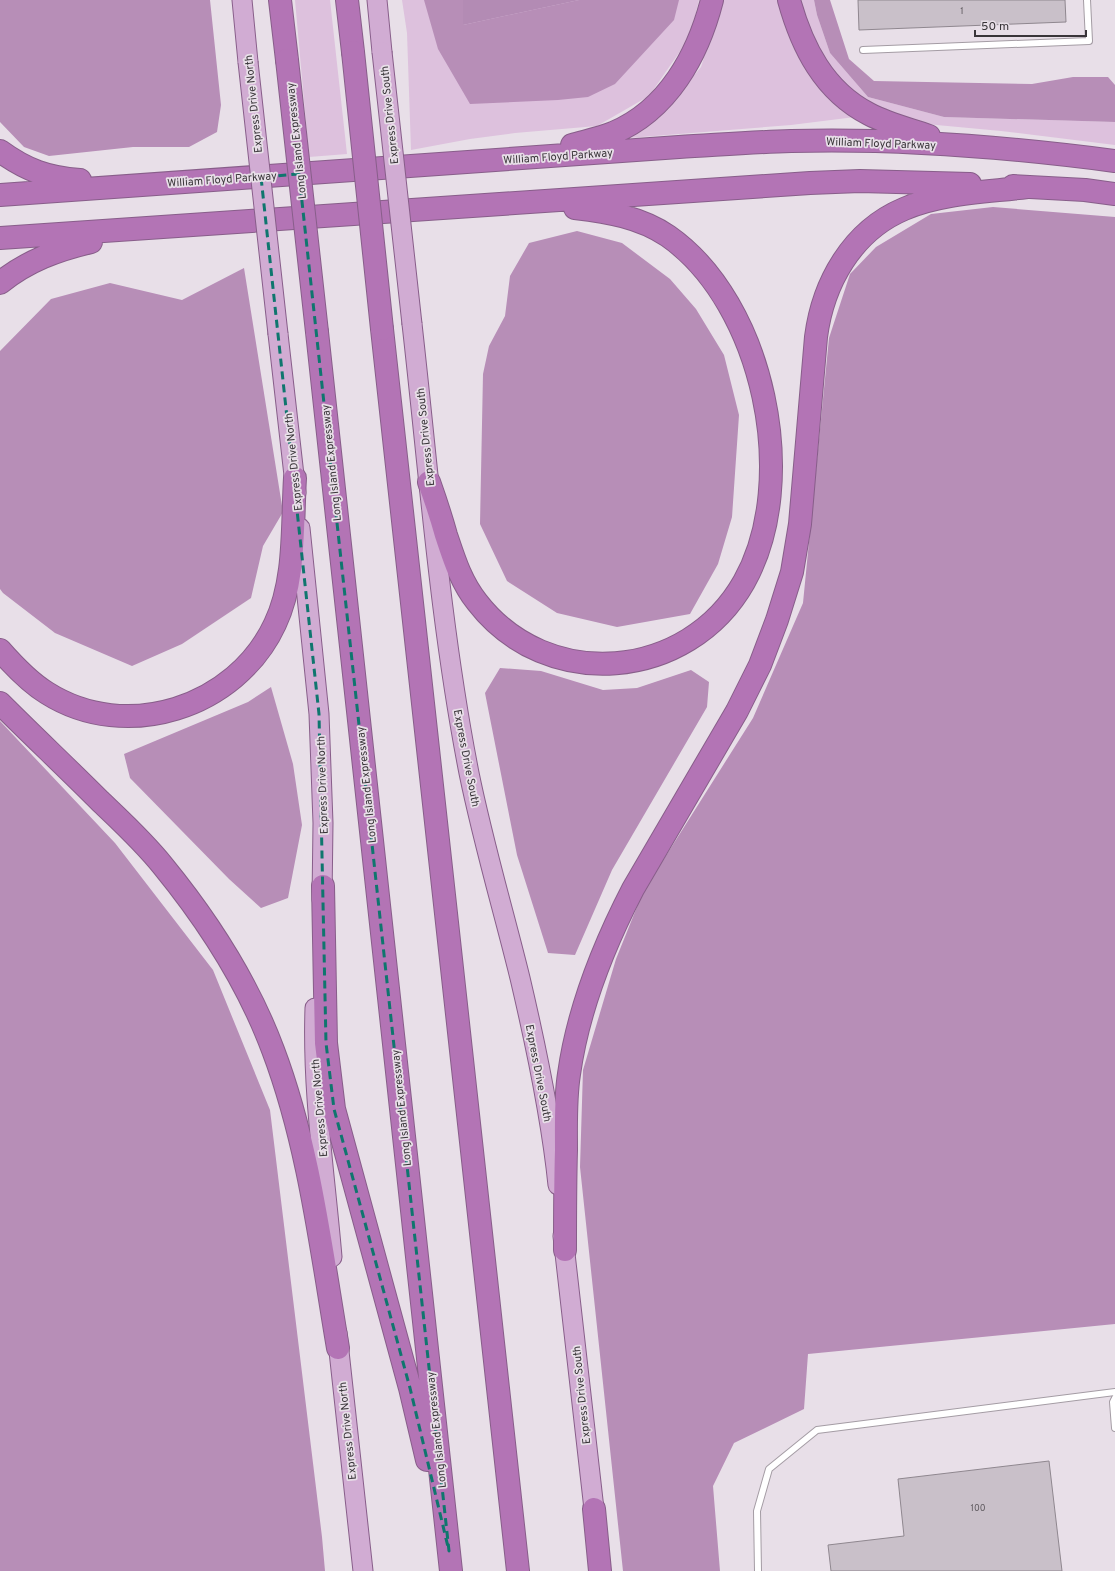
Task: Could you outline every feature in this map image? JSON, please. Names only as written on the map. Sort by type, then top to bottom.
[{"type":"highway","name":"Long Island Expressway","points":[[280,0],[450,1561]]},
{"type":"highway","points":[[347,0],[518,1571]]},
{"type":"highway","points":[[522,159],[601,138],[630,124],[658,104],[670,90],[692,56],[709,14],[712,0]]},
{"type":"highway","points":[[789,0],[806,49],[823,75],[843,97],[868,114],[882,120],[961,146]]},
{"type":"highway","name":"William Floyd Parkway","points":[[0,195],[522,159],[686,146],[792,141],[900,142],[961,146],[1115,161]]},
{"type":"highway","points":[[0,151],[24,166],[53,177],[153,184]]},
{"type":"highway","points":[[0,238],[810,183],[914,182],[1027,187],[1115,194]]},
{"type":"highway","points":[[565,1250],[566,1096],[573,1052],[586,1001],[602,956],[621,912],[737,711],[760,665],[778,620],[792,572],[797,547],[803,500],[817,331],[828,288],[844,259],[864,235],[885,219],[904,209],[948,197],[1027,187]]},
{"type":"highway","points":[[429,482],[457,568],[477,603],[490,617],[520,641],[553,656],[572,662],[612,664],[634,661],[655,656],[694,638],[723,612],[734,598],[753,564],[764,529],[770,484],[770,439],[768,418],[759,377],[752,355],[734,315],[723,296],[711,278],[696,261],[669,237],[645,223],[614,213],[530,202]]},
{"type":"highway","points":[[0,283],[29,263],[55,252],[151,228]]},
{"type":"highway","points":[[0,650],[20,672],[47,694],[78,708],[94,713],[124,716],[150,716],[185,707],[216,691],[235,677],[256,656],[275,624],[282,608],[290,571],[295,478]]},
{"type":"highway","points":[[0,703],[136,836],[162,864],[202,917],[242,983],[272,1047],[287,1090],[300,1136],[318,1229],[338,1348]]},
{"type":"highway","points":[[323,886],[326,1044],[334,1109],[410,1388],[450,1561]]},
{"type":"highway","points":[[594,1509],[600,1571]]},
{"type":"main road","name":"Express Drive North","points":[[242,0],[295,478],[319,714],[323,823],[323,886],[317,972],[315,1053],[316,1092],[335,1282],[338,1348],[363,1571]]},
{"type":"main road","name":"Express Drive South","points":[[377,0],[441,591],[460,723],[479,819],[520,978],[538,1061],[553,1147],[594,1509]]},
{"type":"lane","points":[[863,50],[1089,41],[1087,0]]},
{"type":"lane","points":[[758,1571],[757,1511],[769,1469],[817,1430],[1115,1392]]},
{"type":"lane","points":[[1115,1398],[1113,1402],[1115,1428]]},
{"type":"highlighted area","points":[[299,174],[449,1551],[410,1388],[334,1109],[326,1043],[319,714],[261,177]]},
{"type":"shaded area","points":[[0,0],[210,0],[221,105],[217,132],[189,147],[133,147],[49,156],[24,147],[0,122]]},
{"type":"shaded area","points":[[295,0],[330,0],[347,154],[309,157]]},
{"type":"shaded area","points":[[402,0],[699,0],[690,37],[649,96],[597,126],[515,133],[470,139],[411,150],[407,33]]},
{"type":"shaded area","points":[[424,0],[463,0],[463,25],[579,0],[679,0],[674,20],[615,84],[588,97],[558,100],[470,104],[438,49]]},
{"type":"shaded area","points":[[463,0],[579,0],[463,25]]},
{"type":"shaded area","points":[[722,0],[784,0],[855,117],[791,125],[629,138],[627,132],[659,118],[701,67]]},
{"type":"shaded area","points":[[799,0],[814,0],[817,15],[830,53],[868,97],[944,117],[1115,122],[1115,145],[1001,131],[926,124],[890,115],[857,97],[825,63],[802,13]]},
{"type":"shaded area","points":[[814,0],[830,0],[849,59],[874,81],[1032,84],[1073,77],[1108,77],[1115,85],[1115,122],[944,117],[868,97],[830,53],[817,15]]},
{"type":"shaded area","points":[[993,207],[1115,217],[1115,1324],[808,1354],[804,1409],[734,1443],[713,1486],[720,1571],[623,1571],[580,1167],[583,1070],[616,959],[643,892],[753,718],[803,603],[829,338],[850,274],[876,247],[931,214]]},
{"type":"shaded area","points":[[577,231],[622,243],[670,279],[696,309],[724,355],[739,415],[732,517],[718,564],[690,614],[617,627],[557,613],[507,581],[480,524],[483,374],[489,346],[505,316],[510,276],[529,243]]},
{"type":"shaded area","points":[[244,268],[283,512],[263,546],[251,598],[182,644],[132,666],[55,633],[3,593],[0,589],[0,351],[51,299],[110,283],[182,300]]},
{"type":"shaded area","points":[[500,668],[541,671],[603,690],[637,688],[691,670],[709,682],[707,707],[612,870],[575,955],[548,953],[517,855],[485,693]]},
{"type":"shaded area","points":[[271,687],[293,764],[302,825],[288,898],[261,908],[229,879],[130,778],[124,754],[248,702]]},
{"type":"shaded area","points":[[0,721],[115,843],[213,970],[270,1110],[325,1571],[0,1571]]},
{"type":"building","points":[[858,0],[1065,0],[1066,22],[859,30]]},
{"type":"building","points":[[1049,1461],[1062,1571],[831,1571],[828,1545],[904,1536],[898,1479]]}]
